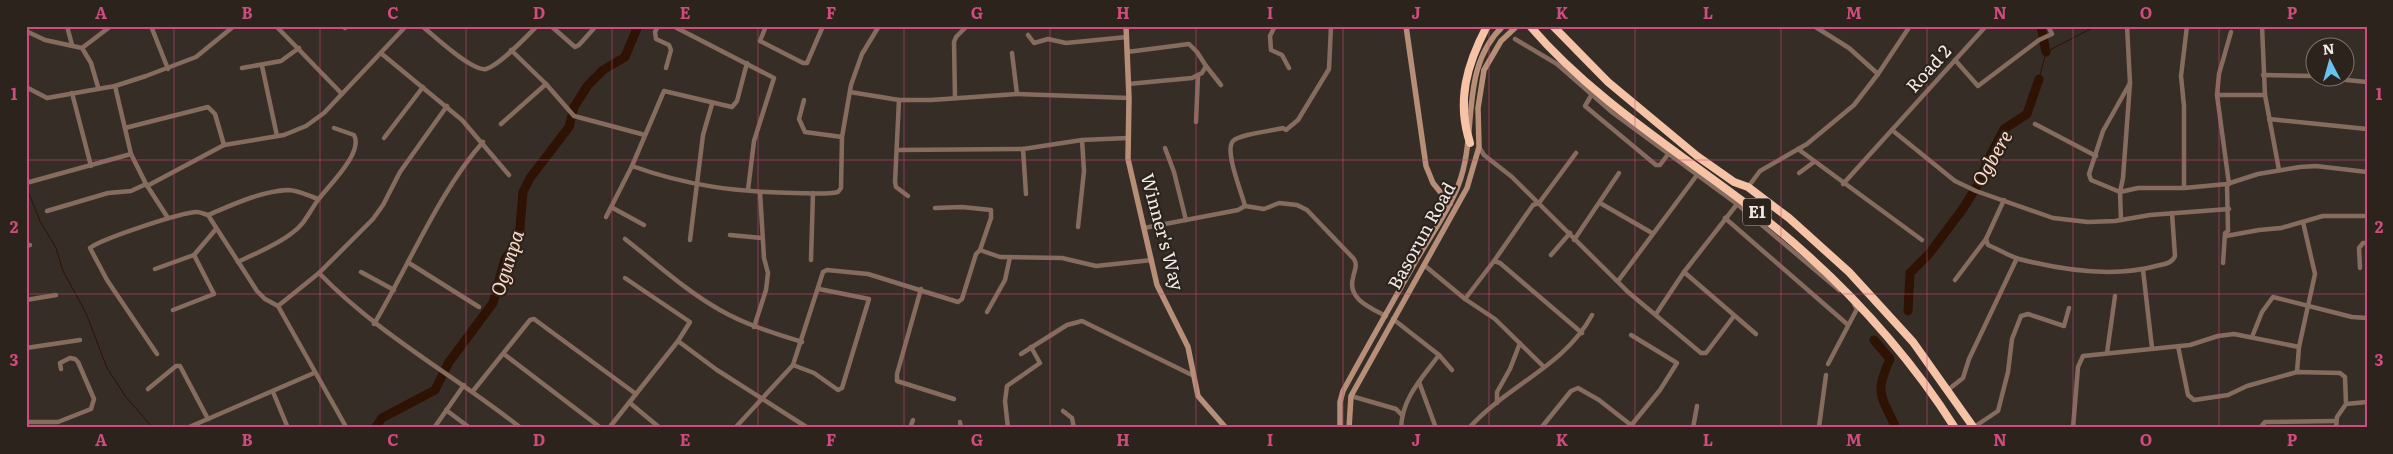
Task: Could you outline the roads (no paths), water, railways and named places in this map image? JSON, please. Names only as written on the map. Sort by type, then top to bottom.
[{"type":"highway","points":[[1470,143],[1464,125],[1463,104],[1466,79],[1472,56],[1487,26]]},
{"type":"highway","name":"E1","points":[[1530,26],[1561,61],[1600,95],[1818,263],[1874,319],[1922,380],[1955,428]]},
{"type":"highway","name":"E1","points":[[1553,26],[1608,82],[1697,156],[1734,182],[1748,188],[1790,218],[1862,285],[1913,342],[1974,428]]},
{"type":"main road","name":"Winner's Way","points":[[1126,26],[1129,166],[1144,228],[1160,291],[1188,348],[1192,375],[1198,396],[1226,428]]},
{"type":"main road","points":[[1406,26],[1426,166],[1433,183],[1450,204]]},
{"type":"main road","name":"Basorun Road","points":[[1340,428],[1340,402],[1354,371],[1450,204],[1458,186],[1470,143],[1472,91],[1478,66],[1483,51],[1503,26]]},
{"type":"main road","name":"Basorun Road","points":[[1349,428],[1351,396],[1361,375],[1462,199],[1479,147],[1478,108],[1484,70],[1501,41],[1516,27]]},
{"type":"main road","points":[[1354,371],[1361,375]]},
{"type":"street","points":[[67,26],[72,45]]},
{"type":"street","points":[[82,48],[111,26]]},
{"type":"street","points":[[151,26],[168,69]]},
{"type":"street","points":[[27,88],[47,98],[98,87],[115,86],[168,69],[201,54],[234,26]]},
{"type":"street","points":[[276,26],[342,94]]},
{"type":"street","points":[[47,211],[108,193],[131,191],[224,145],[293,133],[306,126],[342,94],[382,54],[406,26]]},
{"type":"street","points":[[422,26],[479,69],[490,67],[537,26]]},
{"type":"street","points":[[551,26],[574,46],[579,44],[596,26]]},
{"type":"street","points":[[658,26],[655,32],[656,39],[669,45],[671,50],[666,68]]},
{"type":"street","points":[[673,26],[774,78],[754,140],[748,190]]},
{"type":"street","points":[[766,26],[760,41],[803,64],[807,62],[823,26]]},
{"type":"street","points":[[632,166],[671,180],[697,185],[760,192],[834,193],[842,188],[842,137],[850,92],[858,64],[879,26]]},
{"type":"street","points":[[954,98],[954,42],[956,37],[967,26]]},
{"type":"street","points":[[1275,26],[1270,36],[1271,50],[1282,55],[1289,68]]},
{"type":"street","points":[[1245,206],[1230,155],[1231,143],[1234,140],[1257,134],[1283,128],[1286,130],[1298,120],[1329,69],[1331,26]]},
{"type":"street","points":[[1814,26],[1849,48],[1878,74]]},
{"type":"street","points":[[1748,188],[1760,171],[1798,150],[1848,112],[1878,74],[1910,26]]},
{"type":"street","name":"Road 2","points":[[1843,184],[1986,26]]},
{"type":"street","points":[[1955,60],[1978,86],[2039,40],[2052,34],[2048,26]]},
{"type":"street","points":[[2121,220],[2120,192],[2123,178],[2130,83],[2127,26]]},
{"type":"street","points":[[2184,188],[2184,106],[2181,66],[2187,26]]},
{"type":"street","points":[[2262,26],[2264,95],[2279,170]]},
{"type":"street","points":[[26,31],[39,37],[82,48],[91,63],[98,87]]},
{"type":"street","points":[[2223,264],[2229,209],[2228,184],[2217,94],[2220,71],[2231,32]]},
{"type":"street","points":[[1028,35],[1034,43],[1048,39],[1066,43],[1127,37]]},
{"type":"street","points":[[1515,38],[1557,64],[1613,113],[1697,175],[1738,201],[1854,304],[1857,309],[1847,324],[1828,364]]},
{"type":"street","points":[[1126,52],[1189,44],[1198,52],[1221,85]]},
{"type":"street","points":[[242,68],[262,66],[286,60],[299,48]]},
{"type":"street","points":[[511,50],[546,84],[572,114],[644,135]]},
{"type":"street","points":[[1012,53],[1017,94]]},
{"type":"street","points":[[382,54],[447,106],[483,142],[509,175]]},
{"type":"street","points":[[606,217],[632,166],[664,91],[712,104],[732,107],[735,105],[747,63]]},
{"type":"street","points":[[262,66],[277,136]]},
{"type":"street","points":[[1128,84],[1192,78],[1198,76],[1206,66]]},
{"type":"street","points":[[2263,75],[2306,76]]},
{"type":"street","points":[[1196,122],[1198,76]]},
{"type":"street","points":[[2130,83],[2103,131],[2089,178],[2120,192],[2138,188],[2184,188],[2228,184],[2246,177],[2279,170],[2316,166],[2367,172]]},
{"type":"street","points":[[501,124],[546,84]]},
{"type":"street","points":[[115,86],[131,154],[146,185],[168,218]]},
{"type":"street","points":[[384,138],[423,87]]},
{"type":"street","points":[[850,92],[899,100],[1017,94],[1129,98]]},
{"type":"street","points":[[72,93],[91,166]]},
{"type":"street","points":[[1592,94],[1585,106],[1656,165],[1660,165],[1669,154]]},
{"type":"street","points":[[2217,94],[2264,95]]},
{"type":"street","points":[[804,100],[799,119],[805,132],[819,136],[842,137]]},
{"type":"street","points":[[899,100],[896,187],[908,196]]},
{"type":"street","points":[[690,240],[704,125],[712,104]]},
{"type":"street","points":[[278,306],[319,273],[380,212],[400,172],[447,106]]},
{"type":"street","points":[[125,128],[208,107],[215,114],[224,145]]},
{"type":"street","points":[[2269,119],[2367,129]]},
{"type":"street","points":[[2035,124],[2096,156]]},
{"type":"street","points":[[238,262],[295,231],[308,219],[318,199],[338,178],[356,141],[354,135],[334,128]]},
{"type":"street","points":[[1892,130],[1946,175],[1969,188],[2053,218],[2088,222],[2229,209]]},
{"type":"street","points":[[897,150],[1023,149],[1082,140],[1128,138]]},
{"type":"street","points":[[1078,227],[1084,170],[1082,140]]},
{"type":"street","points":[[374,324],[458,176],[483,142]]},
{"type":"street","points":[[1479,147],[1484,155],[1512,176],[1570,233],[1574,240],[1618,281],[1704,354],[1734,316]]},
{"type":"street","points":[[1165,148],[1174,172],[1186,220]]},
{"type":"street","points":[[1023,149],[1026,194]]},
{"type":"street","points":[[1798,150],[1922,240]]},
{"type":"street","points":[[1465,299],[1533,205],[1539,203],[1576,153]]},
{"type":"street","points":[[28,182],[131,154]]},
{"type":"street","points":[[1799,173],[1814,162]]},
{"type":"street","points":[[1574,240],[1619,174]]},
{"type":"street","points":[[1618,281],[1697,175]]},
{"type":"street","points":[[157,354],[107,280],[90,248],[168,218],[198,212],[208,215],[240,202],[279,192],[296,192],[318,199]]},
{"type":"street","points":[[754,327],[766,290],[768,273],[762,238],[760,192]]},
{"type":"street","points":[[811,260],[813,193]]},
{"type":"street","points":[[1955,280],[1986,239],[2004,200]]},
{"type":"street","points":[[1656,314],[1684,272],[1738,201]]},
{"type":"street","points":[[1144,228],[1238,210],[1245,206],[1264,209],[1278,203],[1289,203],[1307,210],[1354,259],[1356,266],[1352,290],[1354,297],[1386,316]]},
{"type":"street","points":[[1600,203],[1652,233]]},
{"type":"street","points":[[611,207],[644,226]]},
{"type":"street","points":[[735,428],[793,365],[802,342],[823,272],[832,269],[868,274],[921,289],[954,302],[960,301],[991,218],[991,210],[962,207],[935,208]]},
{"type":"street","points":[[1986,239],[1988,245],[2018,258],[2074,270],[2107,272],[2143,270],[2174,260],[2172,213]]},
{"type":"street","points":[[208,215],[261,295],[278,306],[314,373],[345,425],[343,428]]},
{"type":"street","points":[[2226,236],[2281,228],[2324,216],[2367,216]]},
{"type":"street","points":[[1725,218],[1847,324]]},
{"type":"street","points":[[2298,372],[2300,347],[2310,306],[2315,269],[2303,222]]},
{"type":"street","points":[[155,269],[194,254],[216,229]]},
{"type":"street","points":[[1551,255],[1570,233]]},
{"type":"street","points":[[730,235],[762,238]]},
{"type":"street","points":[[625,239],[706,302],[754,327],[802,342]]},
{"type":"street","points":[[2360,268],[2359,248],[2363,243],[2367,243]]},
{"type":"street","points":[[980,250],[994,255],[1010,257],[1062,258],[1096,266],[1152,260]]},
{"type":"street","points":[[174,310],[214,294],[194,254]]},
{"type":"street","points":[[987,312],[1005,280],[1010,257]]},
{"type":"street","points":[[1948,389],[1963,378],[1969,359],[2018,258]]},
{"type":"street","points":[[1494,261],[1500,263],[1515,275],[1582,333]]},
{"type":"street","points":[[409,263],[480,306]]},
{"type":"street","points":[[1424,265],[1465,299],[1494,319],[1544,368]]},
{"type":"street","points":[[2143,270],[2152,348]]},
{"type":"street","points":[[361,272],[394,290]]},
{"type":"street","points":[[1684,272],[1756,334]]},
{"type":"street","points":[[319,273],[345,300],[374,324],[444,373],[473,390],[521,428]]},
{"type":"street","points":[[609,428],[689,326],[688,320],[624,278]]},
{"type":"street","points":[[793,365],[814,373],[838,390],[842,388],[869,299],[819,289]]},
{"type":"street","points":[[921,289],[897,381],[954,400]]},
{"type":"street","points":[[26,300],[56,295]]},
{"type":"street","points":[[2108,353],[2116,296]]},
{"type":"street","points":[[2252,337],[2262,312],[2273,297],[2352,317],[2367,318]]},
{"type":"street","points":[[1974,428],[1998,410],[2008,372],[2012,339],[2021,316],[2028,314],[2064,326],[2069,308]]},
{"type":"street","points":[[1469,428],[1497,403],[1544,368],[1582,333],[1592,315]]},
{"type":"street","points":[[473,390],[530,320],[534,319],[636,394]]},
{"type":"street","points":[[1393,319],[1439,355],[1452,370]]},
{"type":"street","points":[[1021,354],[1067,325],[1082,321],[1192,375]]},
{"type":"street","points":[[1541,428],[1571,391],[1578,388],[1599,400],[1630,426],[1660,390],[1677,363],[1631,335]]},
{"type":"street","points":[[2073,428],[2080,359],[2083,356],[2178,346],[2228,335],[2252,337],[2300,347]]},
{"type":"street","points":[[26,348],[80,340]]},
{"type":"street","points":[[678,341],[717,370],[764,398],[808,428]]},
{"type":"street","points":[[1497,403],[1497,392],[1510,369],[1520,343]]},
{"type":"street","points":[[2178,346],[2188,395],[2194,400],[2228,395],[2247,386],[2298,372],[2336,372],[2345,376],[2346,404],[2336,421],[2336,428]]},
{"type":"street","points":[[1008,428],[1005,401],[1006,386],[1040,363],[1031,347]]},
{"type":"street","points":[[504,354],[601,428]]},
{"type":"street","points":[[1401,428],[1402,415],[1408,397],[1439,355]]},
{"type":"street","points":[[26,422],[58,422],[92,409],[94,399],[88,380],[75,359],[70,358],[61,362],[61,369]]},
{"type":"street","points":[[148,389],[176,366],[180,366],[208,419]]},
{"type":"street","points":[[187,428],[314,373]]},
{"type":"street","points":[[1819,428],[1826,374]]},
{"type":"street","points":[[1419,382],[1436,428]]},
{"type":"street","points":[[434,428],[464,385]]},
{"type":"street","points":[[273,392],[288,428]]},
{"type":"street","points":[[1351,396],[1396,409],[1402,415]]},
{"type":"street","points":[[2346,404],[2367,402]]},
{"type":"street","points":[[630,403],[660,428]]},
{"type":"street","points":[[1693,428],[1697,406]]},
{"type":"street","points":[[446,410],[470,428]]},
{"type":"street","points":[[1063,411],[1072,418],[1074,428]]},
{"type":"street","points":[[910,428],[913,420]]},
{"type":"street","points":[[2260,428],[2265,422],[2336,421]]},
{"type":"street","points":[[58,422],[59,428]]},
{"type":"street","points":[[960,422],[961,428]]},
{"type":"street","points":[[649,428],[653,423]]},
{"type":"waterway","name":"Ogunpa","points":[[375,428],[382,418],[435,390],[449,362],[493,303],[505,259],[519,239],[523,192],[530,178],[569,127],[574,107],[588,85],[603,70],[625,57],[638,26]]},
{"type":"waterway","points":[[2041,26],[2046,52]]},
{"type":"waterway","name":"Ogbere","points":[[2039,79],[2046,52],[2096,26]]},
{"type":"waterway","name":"Ogbere","points":[[1908,311],[1910,273],[1929,254],[1962,210],[1979,183],[2004,129],[2027,114],[2039,79]]},
{"type":"waterway","points":[[26,186],[40,221],[56,248],[63,271],[86,313],[107,368],[126,397],[153,428]]},
{"type":"waterway","name":"Ogbere","points":[[1874,340],[1890,359],[1882,380],[1881,394],[1896,428]]}]
